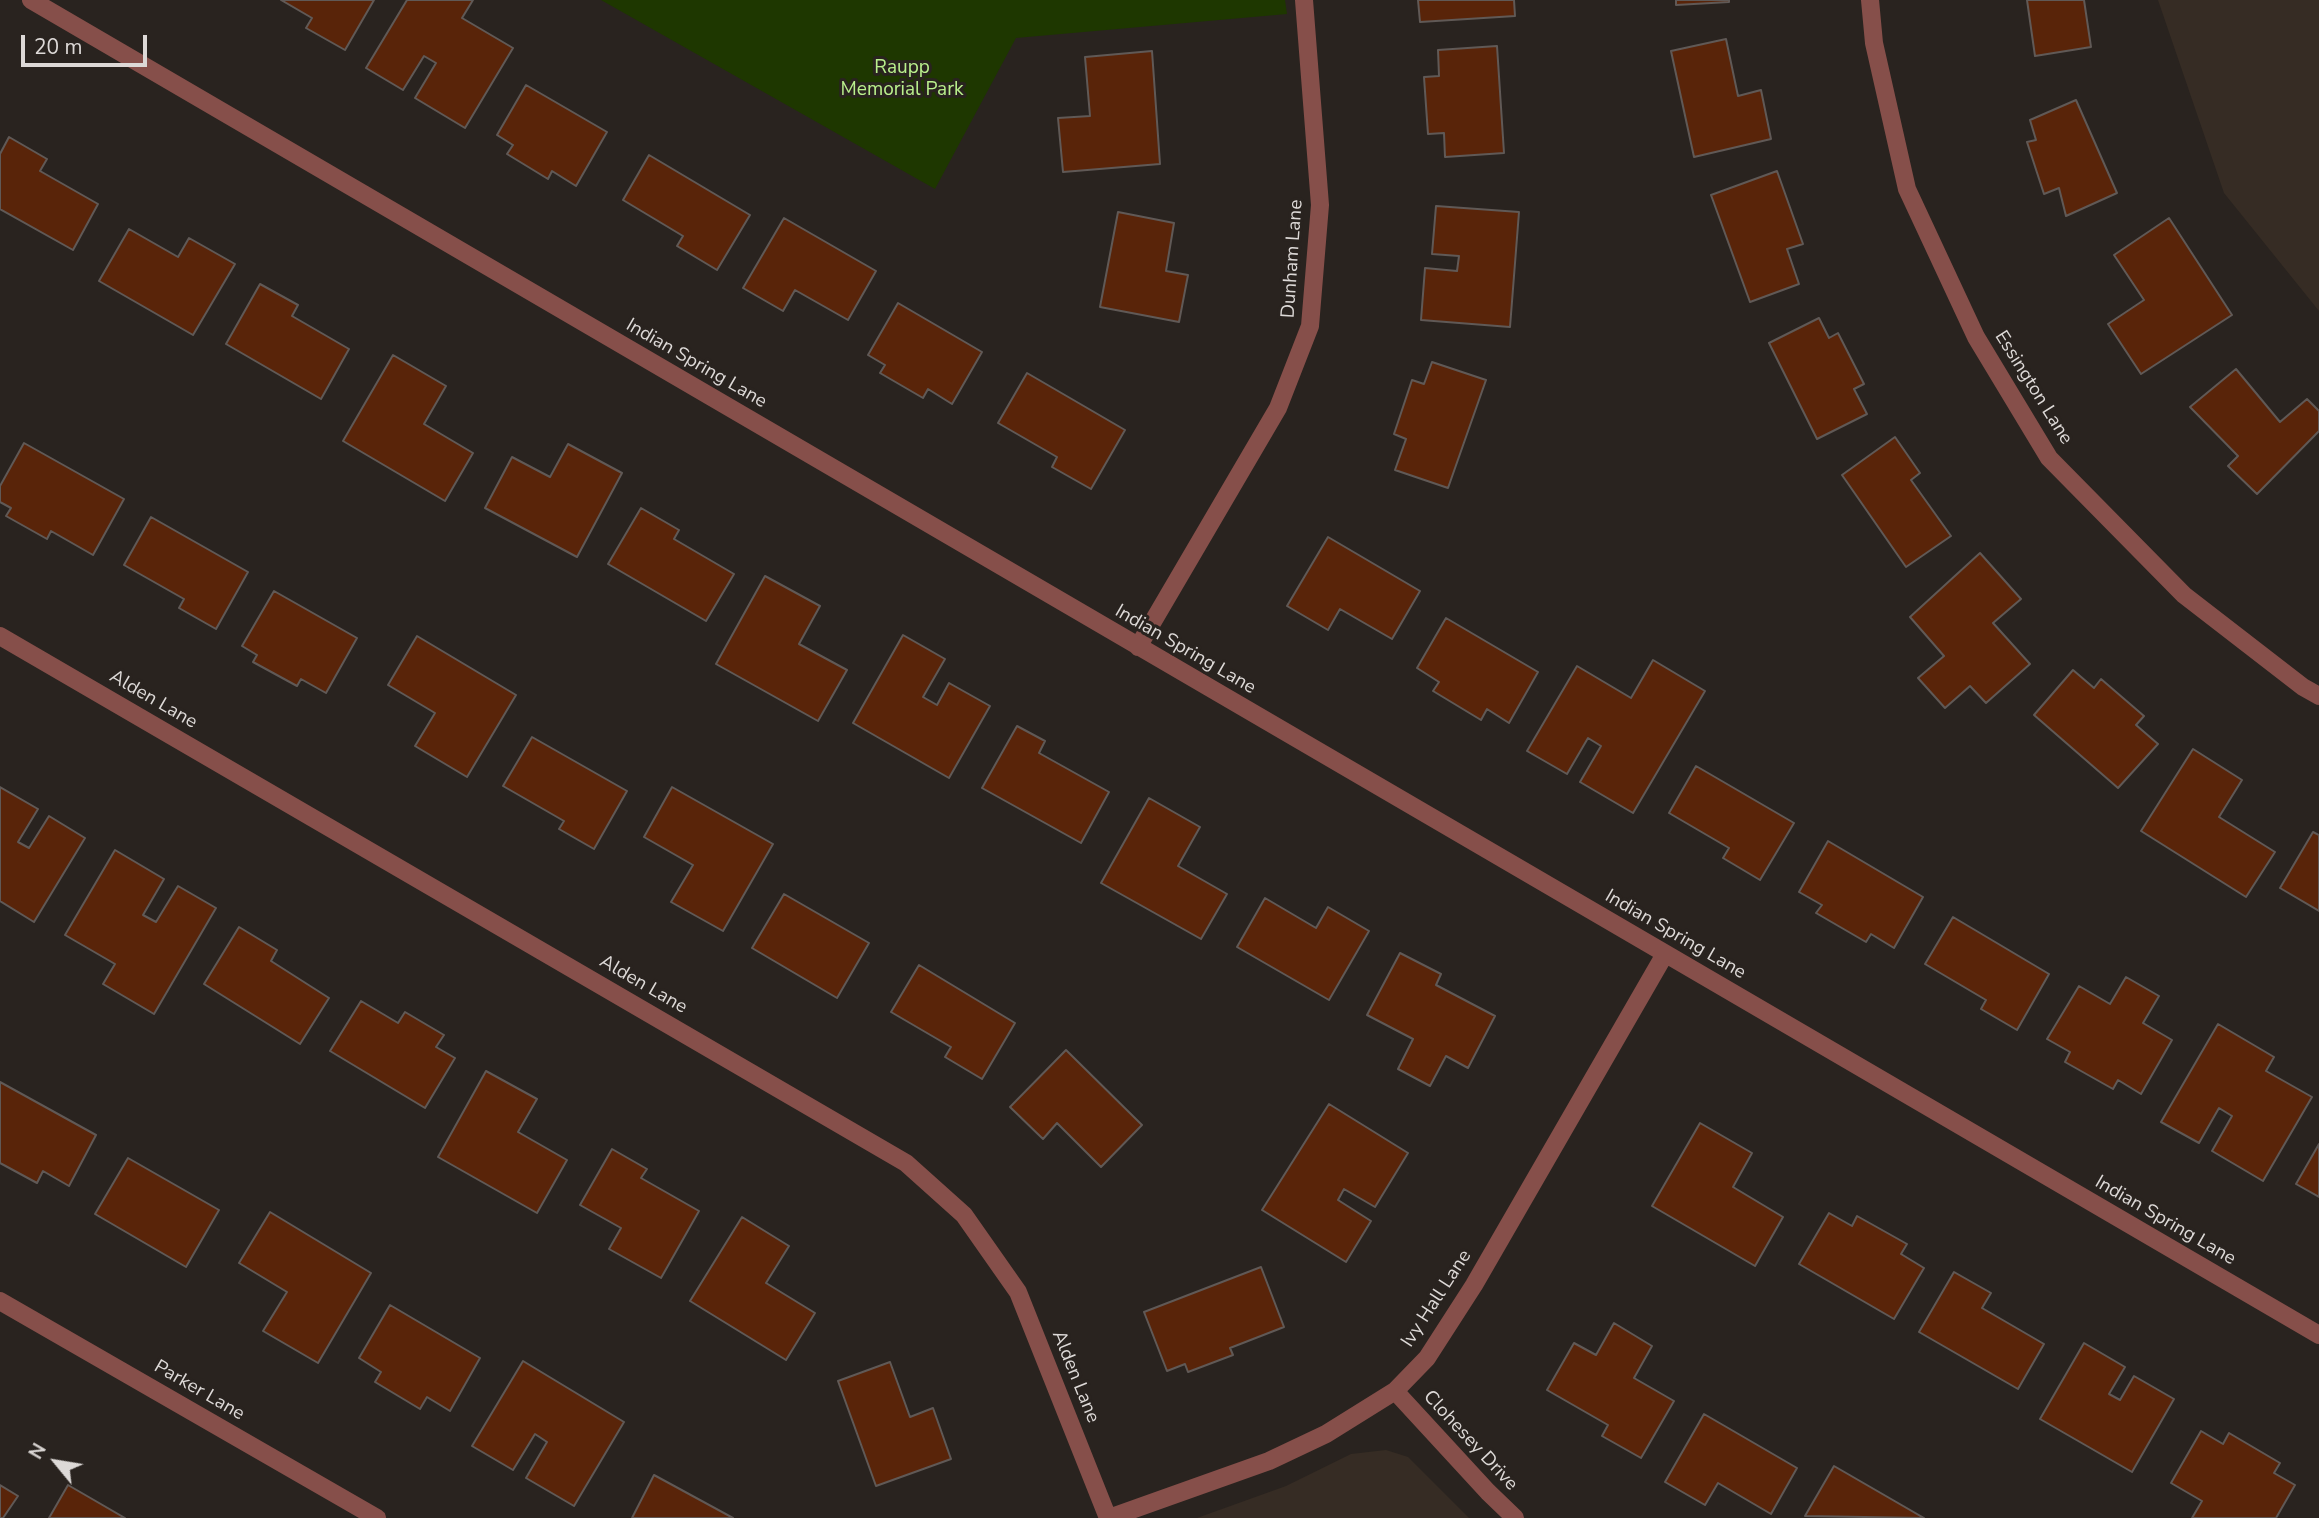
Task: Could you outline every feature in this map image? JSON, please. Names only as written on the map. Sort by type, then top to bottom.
[{"type":"street","name":"Indian Spring Lane","points":[[31,0],[2319,1335]]},
{"type":"street","name":"Dunham Lane","points":[[1138,647],[1278,408],[1310,326],[1320,205],[1304,0]]},
{"type":"street","name":"Essington Lane","points":[[1870,0],[1874,43],[1907,189],[1976,337],[2049,457],[2184,595],[2303,687],[2319,696]]},
{"type":"street","name":"Alden Lane","points":[[0,636],[906,1163],[964,1215],[1018,1292],[1109,1518]]},
{"type":"street","name":"Ivy Hall Lane","points":[[1109,1518],[1269,1461],[1326,1434],[1395,1391],[1427,1358],[1474,1285],[1665,954]]},
{"type":"street","name":"Parker Lane","points":[[0,1301],[377,1518]]},
{"type":"street","name":"Clohesey Drive","points":[[1395,1391],[1515,1518]]},
{"type":"shaded area","points":[[2158,0],[2319,0],[2319,311],[2224,193]]},
{"type":"shaded area","points":[[1386,1450],[1408,1457],[1469,1518],[1197,1518],[1286,1486],[1351,1454]]},
{"type":"green space","name":"Raupp Memorial Park","points":[[601,0],[1285,0],[1287,14],[1016,38],[935,189]]},
{"type":"building","points":[[281,0],[374,0],[345,50],[306,28],[312,18]]},
{"type":"building","points":[[407,0],[473,0],[462,18],[513,48],[465,128],[415,98],[436,63],[424,56],[403,90],[366,68]]},
{"type":"building","points":[[1418,0],[1514,0],[1515,16],[1420,22]]},
{"type":"building","points":[[1676,0],[1729,0],[1729,2],[1676,5]]},
{"type":"building","points":[[2027,0],[2084,0],[2091,47],[2035,56]]},
{"type":"building","points":[[1726,39],[1738,96],[1761,90],[1771,139],[1694,157],[1671,51]]},
{"type":"building","points":[[1497,46],[1504,153],[1445,157],[1444,133],[1428,134],[1424,77],[1439,76],[1438,50]]},
{"type":"building","points":[[1152,51],[1160,164],[1063,172],[1058,118],[1090,116],[1085,57]]},
{"type":"building","points":[[526,85],[607,132],[576,186],[552,171],[548,179],[507,154],[513,145],[497,135]]},
{"type":"building","points":[[2076,100],[2117,193],[2066,216],[2059,188],[2044,194],[2027,142],[2036,140],[2030,120]]},
{"type":"building","points":[[9,137],[47,159],[40,171],[98,204],[73,250],[0,209],[0,154]]},
{"type":"building","points":[[649,155],[750,215],[717,270],[677,246],[683,236],[623,200]]},
{"type":"building","points":[[1777,171],[1803,244],[1787,249],[1799,284],[1750,302],[1711,195]]},
{"type":"building","points":[[1436,206],[1519,212],[1510,327],[1421,320],[1425,268],[1457,271],[1459,256],[1432,254]]},
{"type":"building","points":[[1118,212],[1174,223],[1166,271],[1188,275],[1179,322],[1100,307]]},
{"type":"building","points":[[784,218],[876,271],[848,320],[795,290],[783,311],[743,288]]},
{"type":"building","points":[[2169,218],[2232,315],[2141,374],[2108,324],[2144,300],[2114,255]]},
{"type":"building","points":[[129,229],[178,257],[189,238],[235,264],[193,335],[99,281]]},
{"type":"building","points":[[260,284],[298,305],[292,316],[349,349],[321,399],[226,344]]},
{"type":"building","points":[[898,303],[982,352],[952,404],[928,389],[923,398],[880,373],[885,365],[868,355]]},
{"type":"building","points":[[1819,318],[1829,338],[1838,333],[1864,384],[1854,389],[1867,414],[1817,439],[1769,343]]},
{"type":"building","points":[[393,355],[446,386],[424,424],[473,453],[445,501],[343,441]]},
{"type":"building","points":[[1432,362],[1486,380],[1448,488],[1395,470],[1406,439],[1394,434],[1412,380],[1424,384]]},
{"type":"building","points":[[2236,369],[2280,422],[2307,399],[2319,411],[2319,431],[2257,494],[2228,466],[2238,456],[2190,407]]},
{"type":"building","points":[[1027,373],[1125,430],[1091,489],[1052,467],[1057,457],[998,423]]},
{"type":"building","points":[[1895,437],[1920,473],[1911,480],[1951,536],[1906,567],[1842,475]]},
{"type":"building","points":[[24,443],[124,499],[93,555],[51,531],[47,539],[6,516],[11,508],[0,502],[0,486]]},
{"type":"building","points":[[568,444],[622,473],[577,557],[485,508],[512,457],[550,477]]},
{"type":"building","points":[[641,508],[679,530],[674,539],[734,574],[706,621],[608,564]]},
{"type":"building","points":[[151,517],[248,572],[216,629],[179,608],[184,599],[124,565]]},
{"type":"building","points":[[1328,537],[1420,591],[1392,639],[1340,609],[1328,630],[1287,606]]},
{"type":"building","points":[[1980,553],[2021,599],[1993,623],[2030,664],[1986,703],[1970,686],[1945,708],[1918,678],[1944,656],[1910,617]]},
{"type":"building","points":[[765,576],[820,606],[799,644],[847,670],[818,721],[716,664]]},
{"type":"building","points":[[274,591],[357,638],[326,693],[301,679],[297,686],[253,662],[257,655],[242,646]]},
{"type":"building","points":[[1446,618],[1538,672],[1509,723],[1487,709],[1481,720],[1433,691],[1439,682],[1417,668]]},
{"type":"building","points":[[903,635],[945,659],[923,697],[937,705],[949,683],[990,706],[949,778],[853,723]]},
{"type":"building","points":[[417,636],[516,695],[467,777],[415,746],[435,713],[388,685]]},
{"type":"building","points":[[1653,660],[1705,691],[1633,813],[1580,782],[1601,746],[1588,738],[1567,774],[1527,751],[1577,666],[1631,698]]},
{"type":"building","points":[[2073,670],[2094,688],[2101,679],[2144,716],[2136,725],[2158,744],[2118,788],[2034,715]]},
{"type":"building","points":[[1017,726],[1045,741],[1039,753],[1109,792],[1081,843],[982,788]]},
{"type":"building","points":[[532,737],[627,791],[594,849],[559,829],[564,821],[503,786]]},
{"type":"building","points":[[2193,749],[2242,780],[2219,817],[2275,852],[2246,897],[2141,831]]},
{"type":"building","points":[[1696,766],[1794,823],[1760,880],[1723,858],[1729,848],[1669,813]]},
{"type":"building","points":[[0,787],[38,809],[18,842],[29,848],[49,816],[85,838],[34,922],[0,901]]},
{"type":"building","points":[[672,787],[773,844],[723,931],[671,902],[693,865],[644,837]]},
{"type":"building","points":[[1149,798],[1200,827],[1178,866],[1227,894],[1201,939],[1101,883]]},
{"type":"building","points":[[2313,832],[2319,835],[2319,911],[2280,888]]},
{"type":"building","points":[[1828,841],[1923,897],[1894,948],[1871,934],[1866,942],[1816,913],[1822,905],[1799,892]]},
{"type":"building","points":[[115,850],[164,879],[143,915],[156,922],[178,886],[216,908],[154,1014],[103,984],[115,964],[65,935]]},
{"type":"building","points":[[784,894],[869,943],[837,998],[752,948]]},
{"type":"building","points":[[1265,898],[1316,928],[1328,907],[1369,931],[1329,1000],[1237,947]]},
{"type":"building","points":[[1953,917],[2049,974],[2017,1030],[1981,1009],[1986,1000],[1925,964]]},
{"type":"building","points":[[239,927],[277,950],[271,961],[329,998],[300,1044],[204,984]]},
{"type":"building","points":[[1400,953],[1441,974],[1436,985],[1495,1016],[1468,1068],[1446,1056],[1430,1086],[1398,1069],[1413,1039],[1367,1015]]},
{"type":"building","points":[[919,965],[1015,1023],[982,1079],[945,1057],[951,1047],[891,1012]]},
{"type":"building","points":[[2126,977],[2159,996],[2143,1023],[2172,1040],[2141,1094],[2118,1080],[2113,1089],[2065,1062],[2070,1052],[2047,1039],[2079,986],[2110,1004]]},
{"type":"building","points":[[361,1001],[398,1023],[405,1012],[444,1035],[436,1047],[455,1058],[425,1108],[330,1051]]},
{"type":"building","points":[[2218,1024],[2274,1057],[2266,1071],[2312,1097],[2263,1181],[2212,1151],[2232,1116],[2219,1108],[2199,1143],[2161,1122]]},
{"type":"building","points":[[1066,1050],[1142,1125],[1101,1167],[1057,1123],[1043,1139],[1010,1107]]},
{"type":"building","points":[[486,1071],[537,1099],[518,1132],[567,1160],[537,1213],[438,1157]]},
{"type":"building","points":[[0,1082],[96,1135],[69,1186],[43,1171],[37,1183],[0,1163]]},
{"type":"building","points":[[1329,1104],[1408,1153],[1375,1207],[1344,1189],[1338,1200],[1371,1221],[1346,1262],[1262,1210]]},
{"type":"building","points":[[1700,1123],[1752,1153],[1733,1187],[1783,1217],[1755,1266],[1652,1206]]},
{"type":"building","points":[[2319,1144],[2319,1197],[2296,1184]]},
{"type":"building","points":[[612,1149],[647,1169],[641,1178],[699,1211],[661,1278],[609,1249],[621,1228],[580,1205]]},
{"type":"building","points":[[128,1158],[219,1210],[186,1267],[95,1214]]},
{"type":"building","points":[[270,1212],[371,1273],[318,1363],[263,1331],[287,1292],[239,1263]]},
{"type":"building","points":[[1829,1213],[1852,1226],[1857,1216],[1907,1244],[1901,1254],[1924,1268],[1894,1319],[1799,1264]]},
{"type":"building","points":[[742,1217],[789,1246],[766,1283],[815,1313],[786,1360],[690,1301]]},
{"type":"building","points":[[1261,1267],[1284,1327],[1230,1348],[1233,1355],[1188,1372],[1185,1364],[1167,1371],[1144,1312]]},
{"type":"building","points":[[1954,1272],[1991,1293],[1982,1308],[2044,1344],[2018,1389],[1919,1332]]},
{"type":"building","points":[[390,1305],[480,1358],[450,1411],[427,1397],[420,1409],[375,1382],[381,1372],[359,1358]]},
{"type":"building","points":[[1614,1323],[1652,1346],[1634,1378],[1674,1401],[1641,1458],[1602,1436],[1608,1425],[1547,1390],[1574,1343],[1596,1355]]},
{"type":"building","points":[[2084,1343],[2125,1367],[2109,1394],[2120,1400],[2134,1376],[2174,1399],[2132,1472],[2040,1419]]},
{"type":"building","points":[[523,1361],[624,1422],[574,1506],[526,1478],[547,1442],[535,1434],[513,1470],[472,1446]]},
{"type":"building","points":[[890,1362],[910,1417],[933,1408],[951,1459],[876,1486],[838,1381]]},
{"type":"building","points":[[1704,1414],[1797,1468],[1771,1514],[1718,1483],[1705,1505],[1665,1482]]},
{"type":"building","points":[[2201,1431],[2223,1444],[2229,1433],[2280,1463],[2274,1473],[2295,1485],[2276,1518],[2192,1518],[2202,1501],[2171,1483]]},
{"type":"building","points":[[1834,1466],[1924,1518],[1805,1516]]},
{"type":"building","points":[[654,1475],[733,1518],[632,1518]]},
{"type":"building","points":[[0,1485],[18,1496],[3,1518],[0,1518]]},
{"type":"building","points":[[68,1485],[125,1518],[49,1518]]}]
